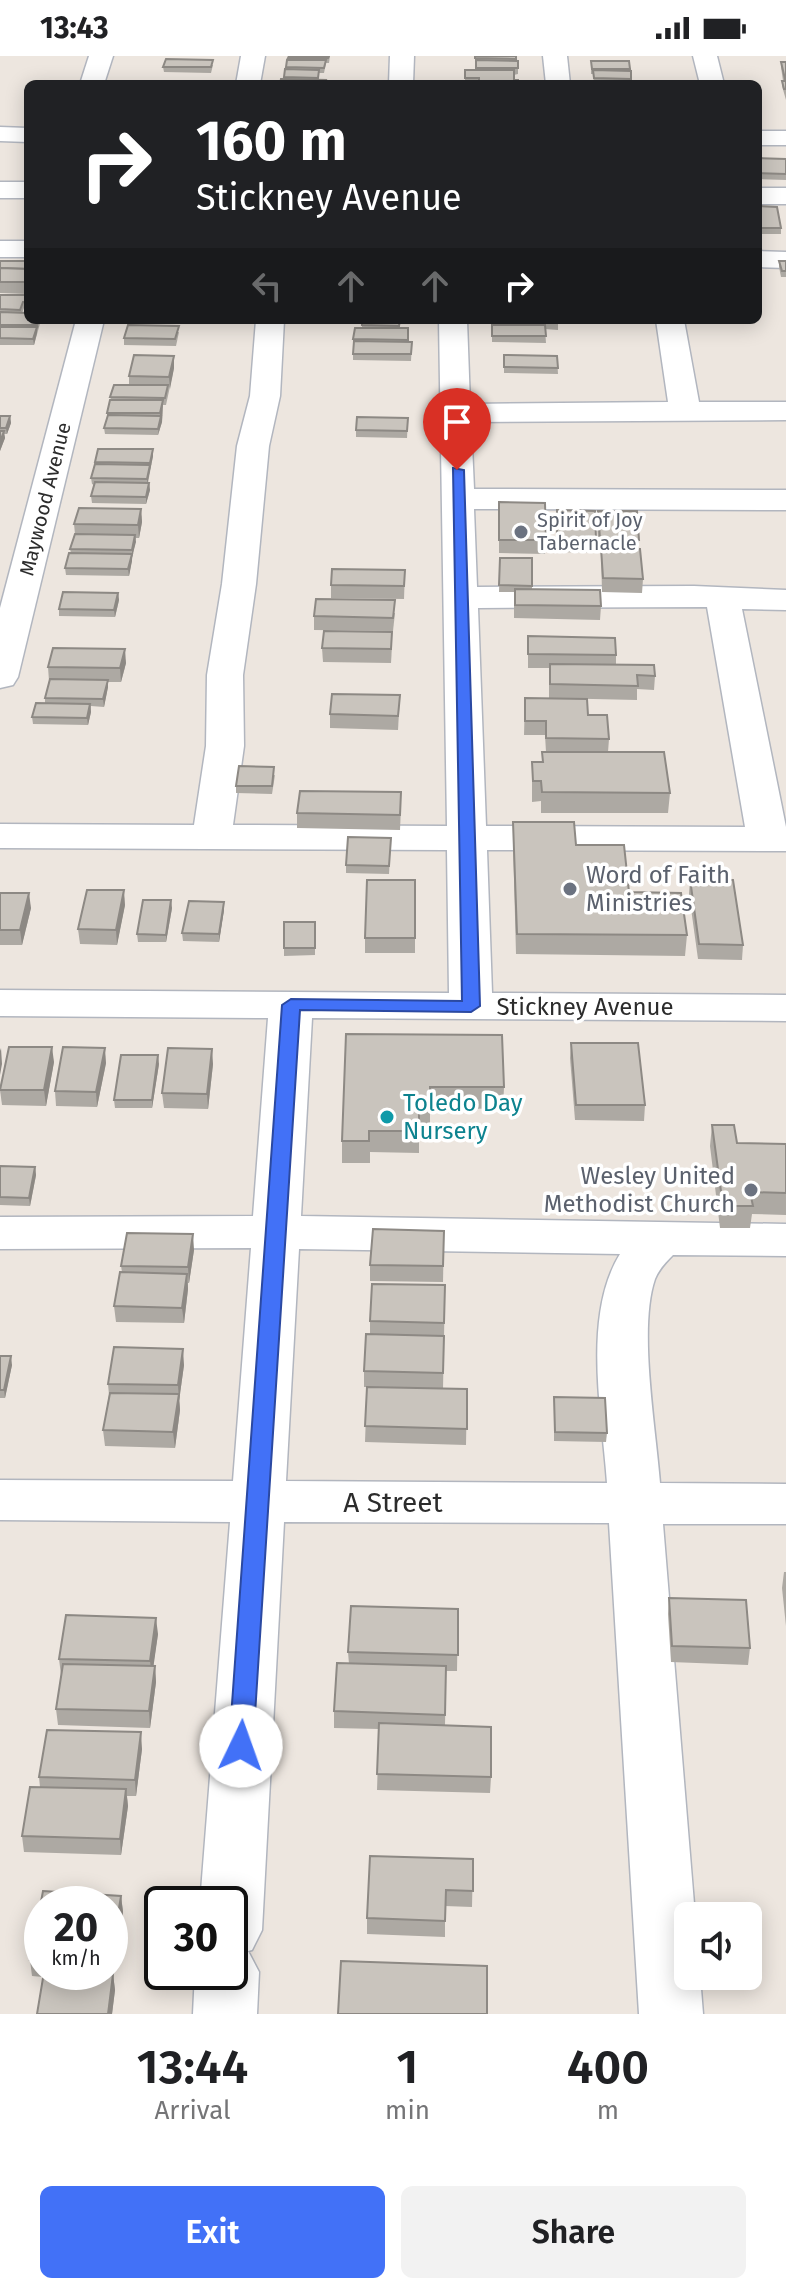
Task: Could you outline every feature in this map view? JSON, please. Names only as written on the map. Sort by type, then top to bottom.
[{"type":"street","points":[[93,80],[101,56]]},
{"type":"street","points":[[249,80],[253,56]]},
{"type":"street","points":[[401,80],[402,56]]},
{"type":"street","points":[[555,56],[558,80]]},
{"type":"street","points":[[705,56],[711,80]]},
{"type":"street","points":[[0,134],[24,135]]},
{"type":"street","points":[[762,138],[786,138]]},
{"type":"street","points":[[0,190],[24,190]]},
{"type":"street","points":[[762,196],[786,196]]},
{"type":"street","points":[[0,249],[24,249]]},
{"type":"street","points":[[762,259],[786,260]]},
{"type":"street","name":"Maywood Avenue","points":[[0,677],[89,324]]},
{"type":"street","points":[[212,836],[225,746],[225,675],[239,584],[253,446],[265,396],[270,324]]},
{"type":"street","points":[[453,324],[471,1006]]},
{"type":"street","points":[[671,324],[685,411]]},
{"type":"street","points":[[456,413],[786,411]]},
{"type":"street","points":[[458,499],[786,500]]},
{"type":"street","points":[[461,598],[694,596],[786,600]]},
{"type":"street","points":[[0,836],[776,839],[723,599]]},
{"type":"street","name":"Stickney Avenue","points":[[0,1003],[786,1008]]},
{"type":"street","points":[[233,1886],[291,1005]]},
{"type":"street","points":[[0,1233],[276,1232],[786,1240]]},
{"type":"street","points":[[662,1237],[644,1253],[630,1274],[624,1352],[632,1503],[671,2014]]},
{"type":"street","name":"A Street","points":[[0,1500],[786,1504]]},
{"type":"street","points":[[225,2014],[226,1990]]},
{"type":"building","points":[[289,56],[329,56],[288,58]]},
{"type":"building","points":[[516,56],[516,59],[475,58]]},
{"type":"building","points":[[166,59],[213,60],[211,67],[163,67]]},
{"type":"building","points":[[287,60],[326,60],[324,68],[286,67]]},
{"type":"building","points":[[476,60],[518,61],[518,68],[476,68]]},
{"type":"building","points":[[591,61],[629,61],[630,69],[592,69]]},
{"type":"building","points":[[781,62],[786,62],[786,79],[785,79]]},
{"type":"building","points":[[285,69],[319,70],[318,78],[284,77]]},
{"type":"building","points":[[465,70],[514,70],[514,80],[465,78]]},
{"type":"building","points":[[593,70],[631,71],[631,79],[594,78]]},
{"type":"building","points":[[762,158],[786,159],[786,174],[762,173]]},
{"type":"building","points":[[762,206],[777,207],[781,228],[762,228]]},
{"type":"building","points":[[0,261],[24,261],[24,269],[0,268]]},
{"type":"building","points":[[779,261],[786,261],[786,271],[782,271]]},
{"type":"building","points":[[0,268],[24,269],[24,282],[0,282]]},
{"type":"building","points":[[0,295],[24,295],[20,310],[0,309]]},
{"type":"building","points":[[0,312],[24,313],[24,324],[37,324],[37,325],[0,325]]},
{"type":"building","points":[[362,324],[399,324],[399,326]]},
{"type":"building","points":[[128,325],[179,326],[175,339],[124,338]]},
{"type":"building","points":[[492,325],[545,325],[546,336],[492,336]]},
{"type":"building","points":[[0,327],[37,327],[33,339],[0,338]]},
{"type":"building","points":[[355,328],[408,328],[408,340],[353,339]]},
{"type":"building","points":[[354,341],[412,342],[411,354],[353,354]]},
{"type":"building","points":[[134,355],[174,356],[169,377],[129,376]]},
{"type":"building","points":[[504,355],[557,356],[558,368],[504,367]]},
{"type":"building","points":[[114,385],[168,385],[165,398],[110,397]]},
{"type":"building","points":[[110,400],[163,400],[160,413],[107,413]]},
{"type":"building","points":[[108,415],[161,416],[158,429],[104,428]]},
{"type":"building","points":[[0,416],[10,416],[6,428],[0,428]]},
{"type":"building","points":[[357,417],[408,418],[407,431],[356,430]]},
{"type":"building","points":[[98,449],[153,449],[150,463],[95,462]]},
{"type":"building","points":[[95,464],[150,465],[147,479],[91,478]]},
{"type":"building","points":[[95,482],[149,483],[146,497],[91,496]]},
{"type":"building","points":[[499,502],[545,503],[546,540],[499,540]]},
{"type":"building","points":[[79,508],[141,509],[138,525],[74,524]]},
{"type":"building","points":[[557,510],[595,511],[596,539],[557,539]]},
{"type":"building","points":[[598,511],[637,511],[639,540],[600,539]]},
{"type":"building","points":[[75,534],[135,535],[132,550],[70,549]]},
{"type":"building","points":[[601,548],[640,549],[643,579],[603,578]]},
{"type":"building","points":[[69,553],[132,554],[128,569],[65,568]]},
{"type":"building","points":[[500,558],[532,558],[532,586],[499,585]]},
{"type":"building","points":[[332,569],[405,570],[404,586],[331,585]]},
{"type":"building","points":[[515,589],[600,590],[601,606],[515,605]]},
{"type":"building","points":[[63,592],[118,593],[114,610],[59,609]]},
{"type":"building","points":[[316,599],[395,600],[393,618],[314,616]]},
{"type":"building","points":[[324,631],[392,632],[391,649],[322,648]]},
{"type":"building","points":[[528,636],[615,638],[616,655],[528,654]]},
{"type":"building","points":[[53,648],[125,649],[120,668],[48,667]]},
{"type":"building","points":[[550,664],[654,665],[655,676],[637,675],[638,686],[550,684]]},
{"type":"building","points":[[50,679],[108,680],[103,699],[45,698]]},
{"type":"building","points":[[332,694],[400,695],[398,716],[330,714]]},
{"type":"building","points":[[525,698],[587,699],[588,715],[607,715],[609,739],[546,738],[546,721],[525,721]]},
{"type":"building","points":[[36,703],[90,704],[87,718],[32,717]]},
{"type":"building","points":[[542,752],[664,752],[670,793],[542,792],[541,781],[533,781],[532,762],[543,762]]},
{"type":"building","points":[[239,766],[274,767],[272,786],[236,786]]},
{"type":"building","points":[[300,791],[401,792],[400,815],[297,813]]},
{"type":"building","name":"Word of Faith Ministries","points":[[513,822],[574,822],[576,845],[624,845],[629,892],[681,893],[687,935],[517,934]]},
{"type":"building","points":[[348,837],[391,838],[389,866],[346,865]]},
{"type":"building","points":[[690,879],[733,880],[743,945],[699,944]]},
{"type":"building","points":[[367,880],[415,880],[415,938],[365,938]]},
{"type":"building","points":[[87,890],[124,890],[116,930],[78,929]]},
{"type":"building","points":[[0,893],[29,893],[20,930],[0,930]]},
{"type":"building","points":[[143,900],[171,900],[166,935],[137,934]]},
{"type":"building","points":[[189,901],[224,902],[219,934],[182,933]]},
{"type":"building","points":[[284,922],[315,922],[315,948],[284,948]]},
{"type":"building","name":"Toledo Day Nursery","points":[[346,1034],[502,1035],[504,1087],[430,1087],[430,1105],[419,1105],[419,1131],[369,1131],[369,1141],[342,1141]]},
{"type":"building","points":[[571,1043],[638,1043],[645,1105],[576,1105]]},
{"type":"building","points":[[9,1047],[52,1047],[44,1090],[0,1090]]},
{"type":"building","points":[[63,1047],[105,1048],[96,1092],[55,1091]]},
{"type":"building","points":[[168,1048],[212,1049],[207,1094],[162,1093]]},
{"type":"building","points":[[121,1055],[158,1055],[152,1100],[114,1100]]},
{"type":"building","points":[[712,1125],[734,1125],[737,1143],[786,1144],[786,1193],[750,1192],[753,1206],[723,1206]]},
{"type":"building","points":[[0,1166],[35,1167],[29,1198],[0,1197]]},
{"type":"building","points":[[373,1229],[444,1231],[443,1266],[370,1265]]},
{"type":"building","points":[[127,1233],[193,1234],[188,1267],[121,1266]]},
{"type":"building","points":[[120,1272],[187,1274],[182,1308],[114,1306]]},
{"type":"building","points":[[372,1284],[445,1285],[444,1323],[370,1321]]},
{"type":"building","points":[[366,1334],[444,1336],[443,1373],[364,1371]]},
{"type":"building","points":[[114,1347],[183,1349],[178,1385],[108,1384]]},
{"type":"building","points":[[0,1356],[11,1356],[4,1390],[0,1390]]},
{"type":"building","points":[[367,1387],[467,1389],[467,1429],[365,1426]]},
{"type":"building","points":[[110,1393],[179,1394],[173,1432],[103,1430]]},
{"type":"building","points":[[554,1397],[605,1398],[607,1433],[555,1432]]},
{"type":"building","points":[[669,1598],[746,1600],[750,1648],[672,1646]]},
{"type":"building","points":[[351,1606],[458,1609],[458,1655],[348,1652]]},
{"type":"building","points":[[66,1615],[156,1618],[150,1661],[59,1659]]},
{"type":"building","points":[[337,1663],[446,1666],[445,1715],[334,1711]]},
{"type":"building","points":[[63,1664],[155,1666],[149,1711],[56,1709]]},
{"type":"building","points":[[379,1723],[491,1727],[491,1777],[377,1774]]},
{"type":"building","points":[[47,1730],[141,1732],[135,1780],[39,1777]]},
{"type":"building","points":[[30,1787],[126,1789],[120,1839],[22,1836]]},
{"type":"building","points":[[370,1856],[473,1859],[473,1891],[446,1890],[445,1921],[367,1918]]},
{"type":"building","points":[[341,1961],[487,1966],[487,2014],[338,2014]]},
{"type":"building","points":[[41,1990],[111,1990],[108,2014],[37,2014]]},
{"type":"place","name":"Spirit of Joy Tabernacle","points":[[521,532]]},
{"type":"place","name":"Word of Faith Ministries","points":[[570,889]]},
{"type":"place","name":"Toledo Day Nursery","points":[[387,1117]]},
{"type":"place","name":"Wesley United Methodist Church","points":[[751,1190]]},
{"type":"route","points":[[241,1746],[291,1005],[471,1006],[457,470]]}]
